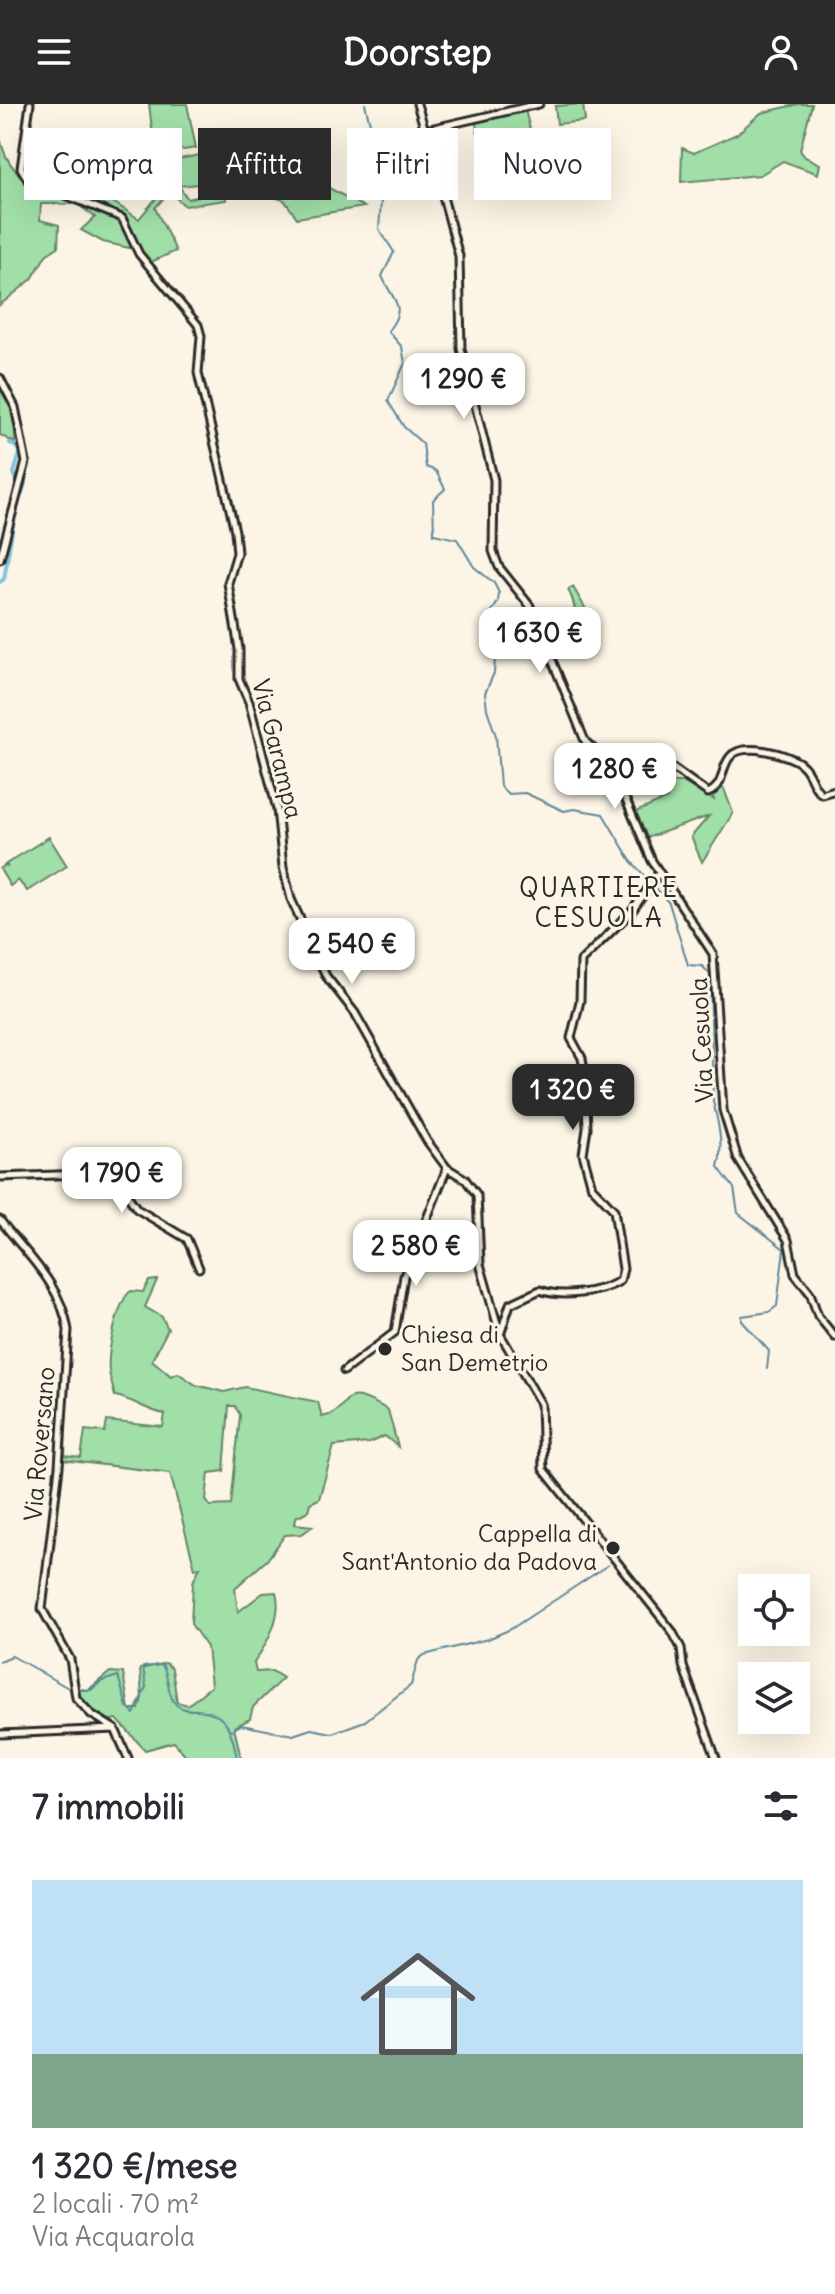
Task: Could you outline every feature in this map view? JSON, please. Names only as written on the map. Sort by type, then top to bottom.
[{"type":"street","name":"Via Garampa","points":[[30,104],[21,168],[28,180],[122,218],[139,254],[198,325],[201,336],[198,373],[235,531],[237,553],[228,583],[239,649],[239,679],[249,702],[277,809],[283,867],[291,899],[326,976],[355,1013],[427,1141],[447,1168],[465,1179],[477,1195],[480,1264],[500,1334],[541,1404],[543,1469],[672,1631],[681,1648],[683,1666],[716,1758]]},
{"type":"street","points":[[417,104],[424,128]]},
{"type":"street","points":[[433,128],[539,104]]},
{"type":"street","name":"Via Cesuola","points":[[444,200],[459,256],[461,349],[494,480],[495,560],[530,606],[585,741],[619,784],[659,873],[708,945],[715,963],[722,1098],[738,1159],[788,1240],[795,1274],[810,1293],[818,1316],[835,1337]]},
{"type":"street","points":[[0,378],[15,407],[25,453],[24,474],[0,559]]},
{"type":"street","points":[[585,741],[602,757],[626,765],[673,768],[708,793],[719,785],[729,758],[740,750],[784,755],[800,762],[810,772],[822,794],[835,790]]},
{"type":"street","points":[[500,1334],[510,1304],[533,1292],[540,1290],[551,1295],[598,1290],[620,1281],[623,1269],[614,1210],[592,1187],[583,1154],[587,1128],[585,1078],[582,1058],[571,1038],[571,1026],[580,1001],[581,961],[632,911],[659,873]]},
{"type":"street","points":[[344,1371],[395,1332],[404,1276],[447,1168]]},
{"type":"street","points":[[0,1177],[112,1173],[137,1209],[187,1239],[199,1268]]},
{"type":"street","name":"Via Roversano","points":[[0,1220],[52,1282],[65,1312],[68,1330],[59,1467],[42,1609],[70,1659],[76,1698],[91,1714],[115,1729],[128,1758]]},
{"type":"street","points":[[0,1734],[115,1729]]},
{"type":"green space","points":[[149,104],[187,104],[196,148],[182,150],[182,128],[152,128]]},
{"type":"green space","points":[[583,104],[585,121],[557,124],[555,106]]},
{"type":"green space","points":[[812,104],[800,150],[805,157],[820,164],[818,174],[783,161],[760,175],[681,182],[682,148],[694,153],[737,134],[761,113]]},
{"type":"green space","points":[[525,110],[530,128],[477,128],[475,121]]},
{"type":"green space","points":[[0,136],[6,156],[24,178],[24,200],[70,200],[120,218],[134,249],[103,242],[81,230],[95,217],[77,204],[41,204],[40,220],[59,225],[58,247],[46,255],[32,279],[0,305]]},
{"type":"green space","points":[[198,155],[198,184],[182,186],[182,158]]},
{"type":"green space","points":[[331,189],[364,207],[297,218],[284,200],[331,200]]},
{"type":"green space","points":[[182,190],[188,199],[198,197],[198,200],[226,200],[185,206],[178,200],[182,200]]},
{"type":"green space","points":[[80,200],[114,200],[139,219],[155,200],[162,200],[155,208],[176,251],[151,262],[138,248],[123,216]]},
{"type":"green space","points":[[0,379],[14,407],[15,443],[0,435]]},
{"type":"green space","points":[[573,587],[591,618],[589,650],[580,636],[568,590]]},
{"type":"green space","points":[[660,782],[682,782],[714,800],[712,793],[720,787],[724,789],[733,813],[702,862],[691,837],[709,816],[644,839],[633,813],[667,799]]},
{"type":"green space","points":[[49,837],[67,866],[27,891],[18,880],[10,886],[0,869],[5,865],[8,867],[6,864]]},
{"type":"green space","points":[[157,1280],[145,1307],[162,1317],[168,1329],[152,1360],[171,1376],[178,1373],[196,1385],[224,1392],[245,1387],[318,1402],[322,1417],[339,1409],[348,1399],[360,1397],[388,1410],[398,1447],[385,1436],[369,1443],[334,1446],[319,1499],[310,1503],[308,1511],[296,1517],[295,1524],[313,1526],[302,1534],[285,1535],[267,1560],[235,1588],[238,1612],[263,1593],[276,1592],[276,1620],[254,1663],[256,1672],[272,1671],[283,1678],[253,1707],[250,1719],[234,1727],[241,1758],[188,1758],[174,1742],[145,1750],[117,1719],[106,1721],[78,1696],[77,1690],[88,1690],[110,1672],[123,1673],[129,1709],[139,1709],[142,1698],[140,1669],[166,1663],[172,1669],[177,1702],[188,1705],[211,1686],[207,1647],[191,1624],[193,1582],[200,1567],[195,1569],[170,1473],[63,1460],[62,1455],[63,1427],[66,1427],[65,1456],[81,1458],[85,1430],[105,1432],[107,1421],[163,1427],[165,1414],[115,1396],[109,1370],[112,1340],[122,1304],[131,1291],[143,1292],[149,1281]],"holes":[[[229,1406],[235,1406],[240,1415],[231,1505],[210,1506],[206,1500],[209,1473],[224,1471]]]},
{"type":"waterway","points":[[365,104],[383,174],[379,229],[394,252],[382,276],[398,309],[388,331],[402,347],[405,363],[388,401],[404,427],[423,444],[426,467],[436,471],[445,489],[433,500],[434,534],[457,539],[474,567],[494,583],[499,593],[498,602],[483,625],[495,659],[494,673],[485,693],[496,736],[500,786],[508,794],[525,793],[564,811],[574,809],[603,814],[631,861],[669,903],[688,965],[702,966],[710,974],[713,1101],[720,1142],[718,1167],[734,1188],[738,1213],[784,1249],[777,1306],[769,1312],[742,1316],[742,1321],[769,1351],[767,1369]]},
{"type":"waterway","points":[[0,582],[4,579],[15,513],[25,483],[17,481],[14,473],[21,450],[10,443]]},
{"type":"waterway","points":[[232,1730],[241,1725],[293,1735],[311,1729],[332,1733],[365,1721],[411,1685],[418,1660],[424,1655],[488,1639],[511,1629],[608,1565]]},
{"type":"waterway","points":[[0,1661],[12,1656],[70,1689]]},
{"type":"waterway","points":[[78,1689],[91,1690],[102,1681],[118,1676],[127,1707],[134,1714],[146,1687],[143,1667],[162,1665],[174,1702],[182,1708],[207,1712],[222,1719],[230,1731],[237,1758]]},
{"type":"place","name":"Chiesa di San Demetrio","points":[[385,1349]]},
{"type":"place","name":"Cappella di Sant'Antonio da Padova","points":[[613,1548]]},
{"type":"district","name":"QUARTIERE CESUOLA","points":[[599,903]]}]
